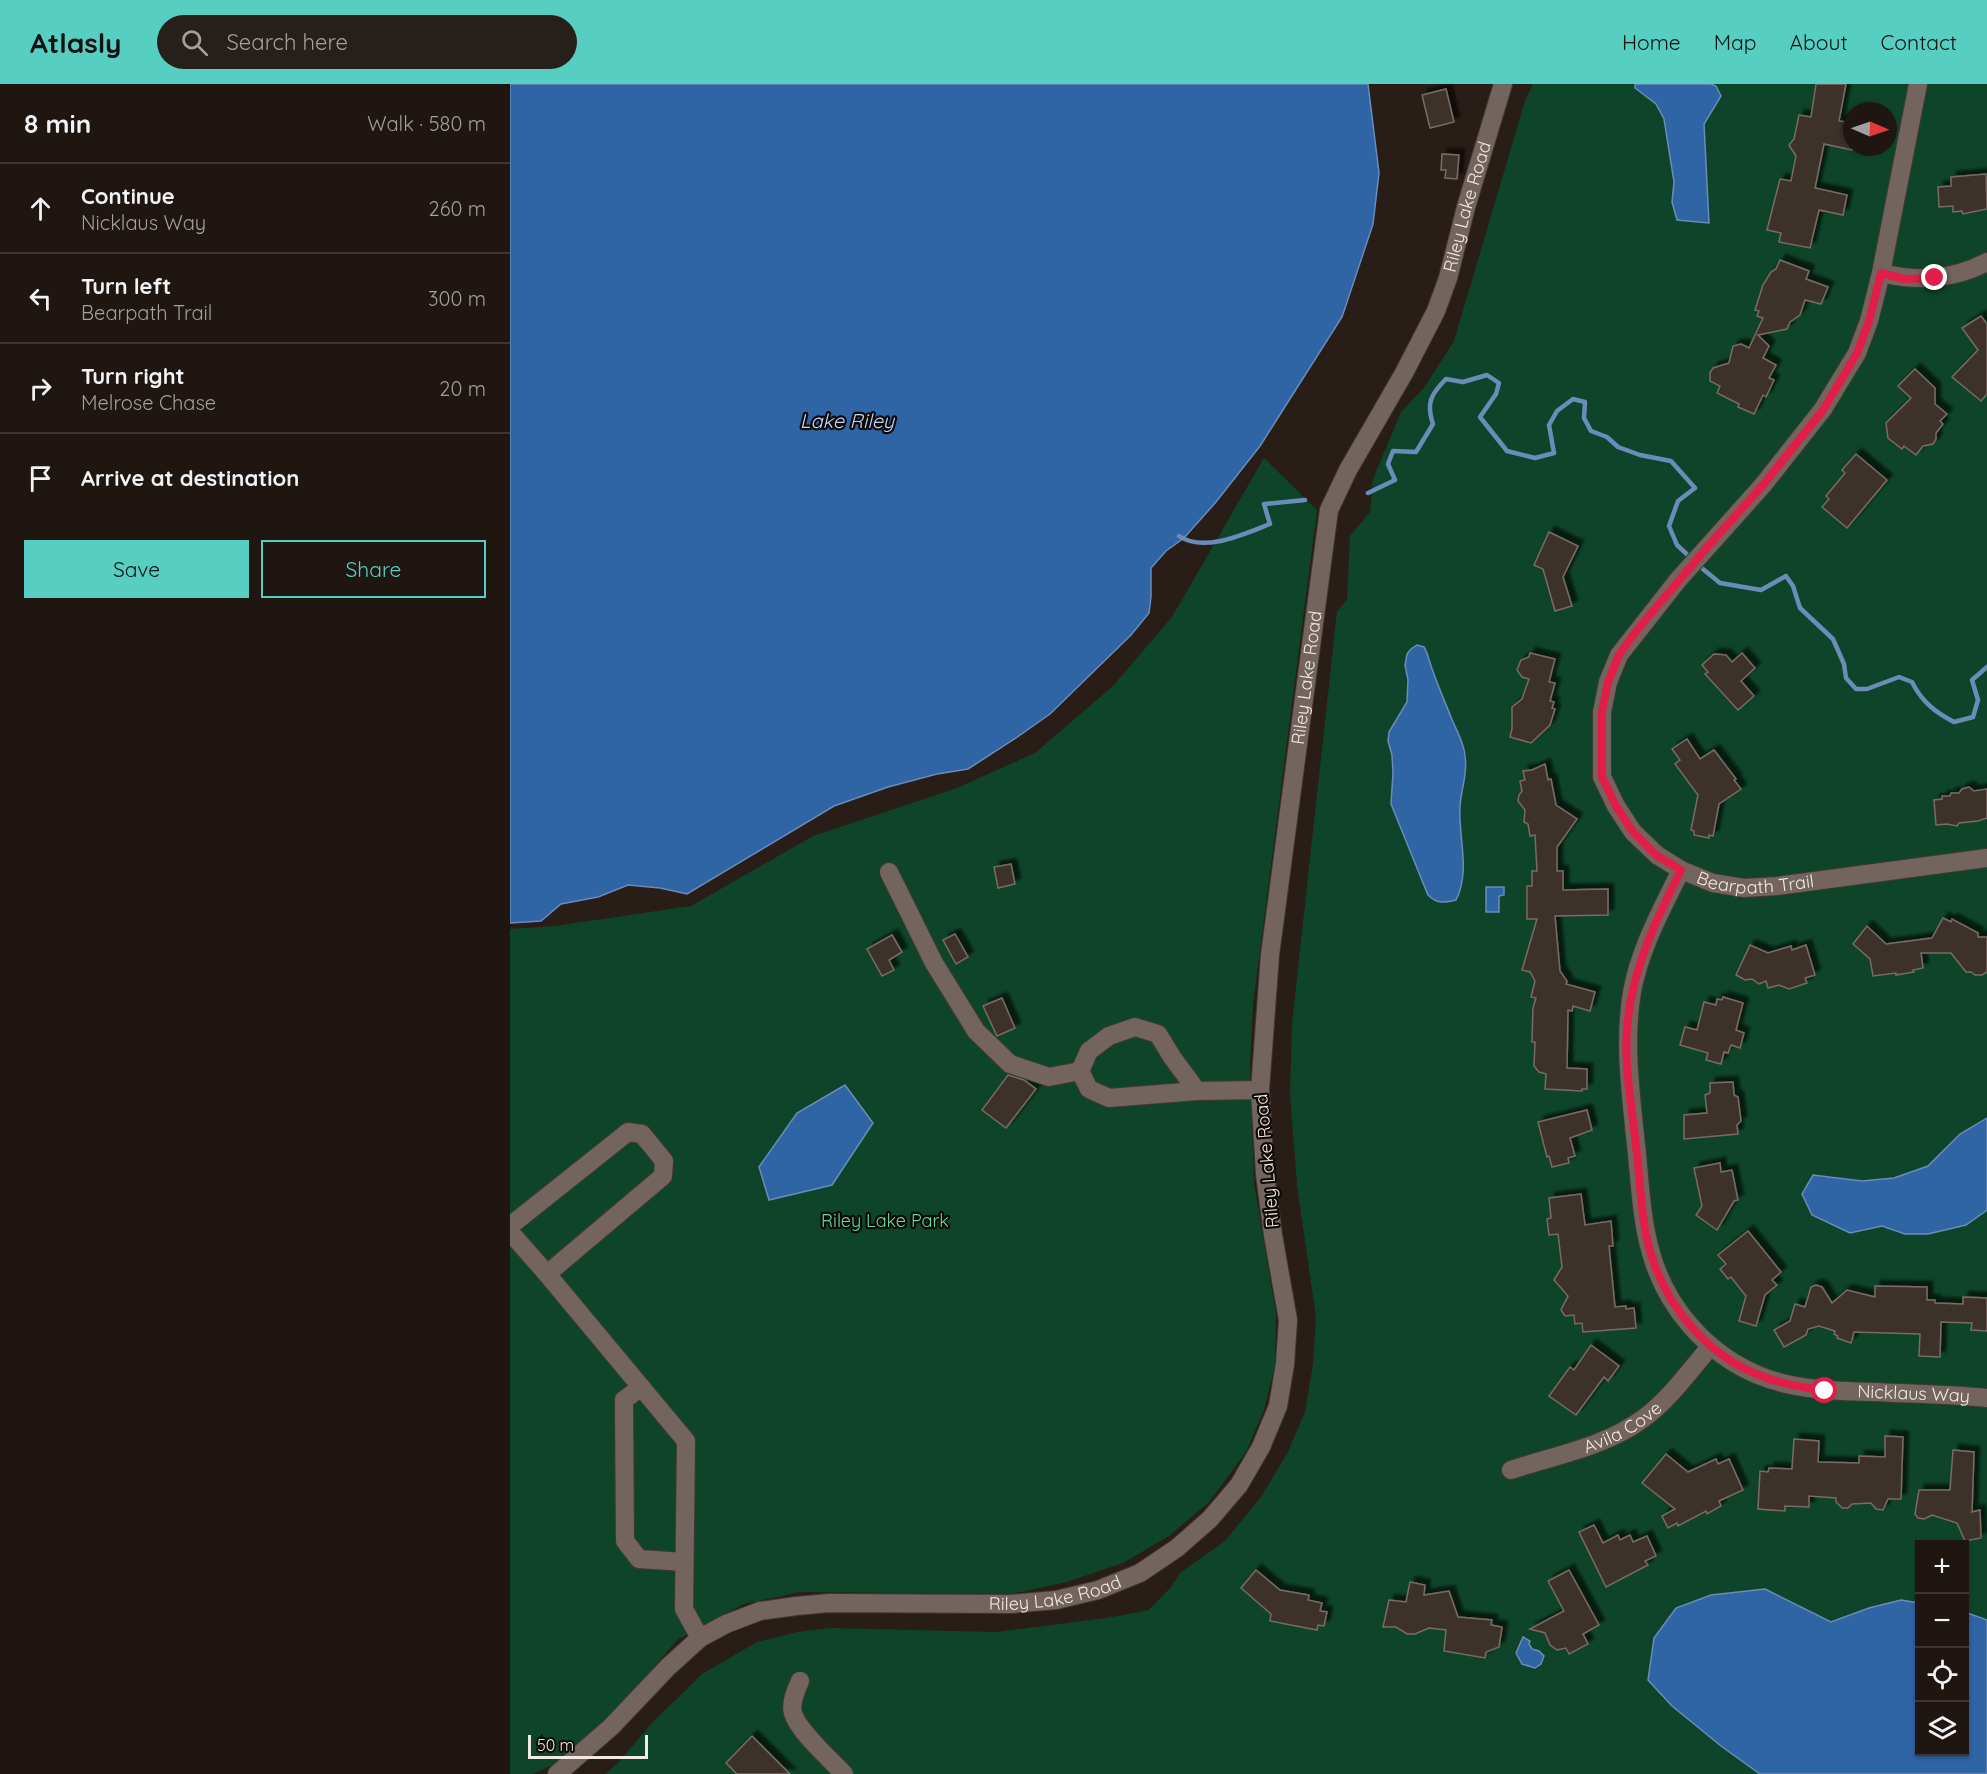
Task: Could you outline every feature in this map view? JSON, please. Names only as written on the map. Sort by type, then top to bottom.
[{"type":"street","name":"Riley Lake Road","points":[[557,1774],[611,1728],[668,1667],[700,1638],[726,1624],[760,1611],[796,1606],[829,1603],[1011,1604],[1056,1600],[1098,1590],[1140,1573],[1177,1548],[1210,1519],[1239,1485],[1262,1447],[1278,1406],[1285,1364],[1288,1320],[1266,1184],[1260,1090],[1270,955],[1329,510],[1348,470],[1404,373],[1436,311],[1448,278],[1466,207],[1503,84]]},
{"type":"street","name":"Bearpath Trail","points":[[1918,84],[1881,273],[1869,321],[1857,353],[1823,410],[1763,485],[1678,580],[1619,655],[1608,682],[1602,712],[1602,777],[1616,806],[1633,832],[1656,855],[1681,870],[1713,883],[1744,888],[1777,886],[1987,858]]},
{"type":"street","points":[[1881,273],[1905,279],[1937,278],[1987,262]]},
{"type":"street","name":"Nicklaus Way","points":[[1681,870],[1658,915],[1643,952],[1633,989],[1627,1028],[1628,1068],[1644,1220],[1651,1254],[1663,1284],[1680,1314],[1711,1346],[1729,1360],[1759,1375],[1788,1384],[1825,1391],[1987,1398]]},
{"type":"street","points":[[889,872],[934,963],[976,1031],[1010,1064],[1049,1077],[1080,1071]]},
{"type":"street","points":[[1080,1071],[1089,1051],[1109,1036],[1135,1027],[1158,1034],[1197,1091]]},
{"type":"street","points":[[1080,1071],[1089,1089],[1109,1098],[1197,1091],[1260,1090]]},
{"type":"street","points":[[510,1226],[628,1132],[642,1134],[664,1161],[663,1176],[547,1274]]},
{"type":"street","points":[[510,1232],[686,1442],[684,1609],[700,1638]]},
{"type":"street","name":"Avila Cove","points":[[1511,1470],[1580,1450],[1614,1437],[1645,1417],[1671,1392],[1711,1346]]},
{"type":"street","points":[[641,1387],[624,1400],[625,1541],[639,1559],[684,1562]]},
{"type":"street","points":[[800,1681],[794,1697],[792,1712],[799,1725],[844,1774]]},
{"type":"green space","points":[[1533,84],[1987,84],[1987,1774],[605,1774],[702,1674],[757,1642],[798,1632],[830,1628],[997,1632],[1149,1610],[1171,1587],[1180,1573],[1225,1541],[1261,1497],[1288,1452],[1305,1412],[1313,1364],[1316,1317],[1297,1185],[1290,1093],[1292,1023],[1337,612],[1347,599],[1350,536],[1370,512],[1373,479],[1401,412],[1424,388],[1454,341],[1525,101]]},
{"type":"green space","name":"Riley Lake Park","points":[[1264,458],[1317,510],[1253,1004],[1250,1064],[1254,1183],[1276,1314],[1275,1365],[1264,1410],[1246,1452],[1209,1502],[1169,1536],[1123,1563],[1067,1582],[1011,1594],[800,1592],[744,1604],[677,1640],[583,1752],[532,1774],[510,1774],[510,929],[555,926],[691,906],[813,836],[957,788],[1035,753],[1113,686],[1172,617]]},
{"type":"water","name":"Lake Riley","points":[[510,84],[1368,84],[1379,173],[1373,224],[1342,317],[1260,446],[1184,538],[1166,551],[1151,568],[1149,613],[1131,635],[1050,714],[968,769],[937,774],[888,787],[834,806],[687,894],[660,888],[628,885],[598,897],[561,904],[541,921],[510,923]]},
{"type":"water","points":[[1635,84],[1711,84],[1716,86],[1721,96],[1704,124],[1709,223],[1677,220],[1672,202],[1674,182],[1664,119],[1656,104],[1635,88]]},
{"type":"water","points":[[1417,645],[1424,647],[1427,653],[1465,756],[1466,769],[1460,806],[1463,877],[1456,900],[1448,902],[1438,901],[1428,895],[1391,804],[1393,773],[1388,741],[1389,732],[1407,702],[1408,680],[1405,665],[1407,654]]},
{"type":"water","points":[[1486,887],[1504,887],[1504,895],[1499,896],[1499,912],[1486,912]]},
{"type":"water","points":[[845,1085],[873,1123],[832,1185],[769,1200],[759,1167],[797,1113]]},
{"type":"water","points":[[1987,1118],[1987,1210],[1966,1225],[1928,1234],[1905,1234],[1882,1226],[1850,1233],[1812,1215],[1802,1194],[1813,1175],[1862,1181],[1894,1178],[1928,1166],[1960,1134]]},
{"type":"water","points":[[1765,1589],[1831,1622],[1869,1608],[1901,1600],[1915,1602],[1915,1756],[1969,1756],[1969,1613],[1987,1620],[1987,1774],[1760,1774],[1672,1706],[1648,1680],[1654,1638],[1676,1608],[1711,1595]]},
{"type":"water","points":[[1523,1637],[1530,1641],[1532,1649],[1544,1656],[1541,1664],[1535,1668],[1522,1664],[1516,1653]]},
{"type":"building","points":[[1816,84],[1846,84],[1839,121],[1843,122],[1843,148],[1824,144],[1815,188],[1847,195],[1843,215],[1819,210],[1810,248],[1779,242],[1781,233],[1767,230],[1780,179],[1791,181],[1796,156],[1789,145],[1794,139],[1799,115],[1811,117]]},
{"type":"building","points":[[1446,89],[1454,122],[1430,128],[1422,95]]},
{"type":"building","points":[[1442,154],[1459,155],[1457,179],[1445,178],[1446,170],[1441,170]]},
{"type":"building","points":[[1986,174],[1987,209],[1963,214],[1962,211],[1953,212],[1953,206],[1939,207],[1938,187],[1951,186],[1951,177]]},
{"type":"building","points":[[1780,260],[1809,271],[1806,279],[1828,287],[1821,304],[1805,300],[1800,315],[1790,322],[1787,329],[1758,335],[1769,346],[1763,358],[1776,365],[1769,378],[1774,380],[1766,397],[1763,395],[1754,414],[1738,407],[1739,404],[1717,393],[1720,386],[1710,381],[1710,373],[1713,368],[1729,363],[1733,346],[1741,344],[1749,348],[1763,318],[1757,316],[1759,311],[1755,310],[1763,285]]},
{"type":"building","points":[[1981,316],[1987,324],[1987,394],[1981,401],[1952,377],[1978,350],[1962,328]]},
{"type":"building","points":[[1915,369],[1935,388],[1935,404],[1947,414],[1940,421],[1943,424],[1936,433],[1933,444],[1923,446],[1916,455],[1904,446],[1902,449],[1888,438],[1886,423],[1911,398],[1898,386]]},
{"type":"building","points":[[1856,454],[1887,480],[1847,528],[1822,507],[1829,499],[1826,496],[1845,473],[1842,470]]},
{"type":"building","points":[[1549,532],[1578,546],[1563,577],[1572,606],[1555,611],[1543,569],[1534,565]]},
{"type":"building","points":[[1530,653],[1555,659],[1549,682],[1555,683],[1550,701],[1554,702],[1552,708],[1555,709],[1550,725],[1531,743],[1510,737],[1512,707],[1522,699],[1529,679],[1522,677],[1517,670],[1521,660],[1529,657]]},
{"type":"building","points":[[1742,653],[1755,668],[1741,681],[1754,696],[1738,710],[1705,674],[1708,672],[1702,665],[1714,654],[1726,655],[1732,662]]},
{"type":"building","points":[[1687,739],[1700,759],[1714,750],[1741,789],[1719,804],[1713,836],[1709,835],[1709,838],[1694,835],[1694,831],[1691,830],[1698,795],[1675,764],[1680,760],[1672,749]]},
{"type":"building","points":[[1545,764],[1548,780],[1551,779],[1556,805],[1577,819],[1557,847],[1557,871],[1563,871],[1563,890],[1608,889],[1608,915],[1555,916],[1560,971],[1567,981],[1566,984],[1595,992],[1590,1011],[1573,1006],[1572,1011],[1568,1010],[1567,1068],[1587,1069],[1587,1089],[1582,1089],[1582,1091],[1545,1089],[1546,1074],[1539,1072],[1534,1066],[1533,1008],[1536,998],[1531,997],[1535,981],[1530,972],[1522,970],[1537,919],[1527,919],[1527,886],[1532,886],[1532,871],[1537,871],[1535,835],[1530,836],[1528,824],[1524,822],[1525,810],[1518,801],[1522,791],[1520,781],[1525,780],[1523,771]]},
{"type":"building","points":[[1969,787],[1974,791],[1987,789],[1987,818],[1959,823],[1957,826],[1936,825],[1934,800],[1942,799],[1942,796],[1950,796],[1951,793],[1959,793],[1962,789]]},
{"type":"building","points":[[1011,864],[1015,884],[998,888],[994,867]]},
{"type":"building","points":[[1943,918],[1951,922],[1952,919],[1978,933],[1978,937],[1987,937],[1987,972],[1975,975],[1966,972],[1951,953],[1921,953],[1923,968],[1896,975],[1896,973],[1873,976],[1870,959],[1853,944],[1867,926],[1886,944],[1932,938]]},
{"type":"building","points":[[955,934],[968,957],[956,964],[943,940]]},
{"type":"building","points":[[892,935],[902,952],[889,960],[894,970],[882,976],[867,949]]},
{"type":"building","points":[[1750,945],[1768,953],[1791,946],[1792,950],[1806,945],[1815,975],[1805,978],[1807,983],[1789,989],[1779,985],[1768,988],[1766,981],[1759,984],[1752,979],[1745,980],[1736,975]]},
{"type":"building","points":[[1723,997],[1743,1003],[1736,1030],[1744,1033],[1740,1048],[1731,1045],[1728,1053],[1724,1052],[1721,1064],[1706,1060],[1708,1053],[1680,1045],[1685,1027],[1697,1030],[1704,1002],[1716,1005],[1717,999],[1722,1000]]},
{"type":"building","points":[[1002,998],[1015,1028],[997,1036],[983,1006]]},
{"type":"building","points":[[1008,1075],[1024,1080],[1036,1089],[1006,1128],[982,1110]]},
{"type":"building","points":[[1733,1082],[1734,1095],[1738,1097],[1741,1121],[1737,1125],[1738,1134],[1684,1139],[1684,1115],[1707,1113],[1705,1095],[1710,1093],[1710,1083]]},
{"type":"building","points":[[1587,1110],[1592,1130],[1570,1138],[1575,1156],[1568,1158],[1569,1163],[1552,1167],[1549,1156],[1547,1157],[1538,1122]]},
{"type":"building","points":[[1720,1163],[1721,1172],[1732,1170],[1738,1200],[1734,1201],[1717,1230],[1696,1215],[1702,1206],[1694,1168]]},
{"type":"building","points":[[1581,1194],[1585,1225],[1611,1221],[1613,1246],[1609,1246],[1615,1307],[1634,1308],[1636,1328],[1583,1332],[1582,1323],[1575,1324],[1574,1315],[1565,1316],[1561,1310],[1568,1296],[1554,1280],[1562,1267],[1558,1234],[1549,1235],[1547,1219],[1551,1218],[1549,1198]]},
{"type":"building","points":[[1748,1231],[1781,1272],[1772,1280],[1777,1285],[1765,1295],[1756,1326],[1739,1321],[1746,1296],[1731,1277],[1728,1279],[1720,1269],[1726,1264],[1718,1255]]},
{"type":"building","points":[[1816,1285],[1822,1287],[1832,1303],[1847,1290],[1875,1297],[1875,1286],[1927,1287],[1927,1300],[1935,1300],[1935,1303],[1963,1304],[1963,1297],[1987,1298],[1987,1331],[1971,1330],[1972,1323],[1941,1322],[1940,1357],[1919,1356],[1920,1334],[1854,1332],[1851,1343],[1837,1338],[1835,1331],[1819,1326],[1808,1329],[1806,1335],[1784,1347],[1774,1330],[1790,1321],[1795,1304],[1805,1307],[1811,1287]]},
{"type":"building","points":[[1591,1345],[1619,1366],[1608,1381],[1604,1377],[1576,1415],[1549,1396],[1570,1367],[1574,1370]]},
{"type":"building","points":[[1885,1436],[1903,1437],[1901,1499],[1888,1499],[1883,1510],[1876,1509],[1871,1503],[1852,1504],[1848,1508],[1842,1508],[1836,1502],[1836,1498],[1809,1496],[1809,1507],[1785,1506],[1785,1511],[1758,1509],[1760,1471],[1768,1472],[1769,1468],[1792,1469],[1794,1439],[1819,1441],[1818,1462],[1859,1463],[1859,1456],[1885,1457]]},
{"type":"building","points":[[1953,1450],[1974,1452],[1972,1512],[1980,1510],[1981,1538],[1965,1540],[1957,1523],[1932,1515],[1924,1519],[1918,1518],[1915,1514],[1919,1490],[1950,1490]]},
{"type":"building","points":[[1666,1454],[1688,1472],[1716,1459],[1718,1464],[1729,1459],[1743,1490],[1719,1501],[1721,1506],[1707,1514],[1706,1511],[1678,1526],[1677,1523],[1668,1528],[1662,1516],[1675,1509],[1642,1483]]},
{"type":"building","points":[[1594,1525],[1603,1543],[1618,1535],[1620,1540],[1630,1535],[1633,1542],[1647,1536],[1656,1556],[1645,1561],[1648,1565],[1606,1587],[1579,1532]]},
{"type":"building","points":[[1256,1570],[1280,1590],[1309,1595],[1308,1600],[1322,1603],[1320,1611],[1327,1612],[1324,1626],[1318,1625],[1317,1630],[1270,1621],[1271,1614],[1241,1588]]},
{"type":"building","points":[[1569,1570],[1599,1625],[1583,1634],[1588,1644],[1569,1654],[1566,1648],[1557,1650],[1550,1645],[1545,1633],[1530,1629],[1564,1611],[1548,1581]]},
{"type":"building","points":[[1410,1582],[1425,1585],[1424,1595],[1449,1591],[1458,1617],[1492,1620],[1491,1625],[1502,1627],[1499,1647],[1486,1652],[1485,1658],[1444,1651],[1446,1630],[1429,1628],[1415,1634],[1407,1634],[1396,1627],[1383,1627],[1389,1600],[1406,1602]]},
{"type":"building","points":[[752,1736],[790,1774],[737,1774],[726,1763]]},
{"type":"waterway","points":[[1368,493],[1395,480],[1388,464],[1393,451],[1416,452],[1433,424],[1430,410],[1433,394],[1446,379],[1463,382],[1487,375],[1499,383],[1496,394],[1480,417],[1507,451],[1535,458],[1554,453],[1549,425],[1557,411],[1573,399],[1585,402],[1584,418],[1591,431],[1607,437],[1618,447],[1640,455],[1671,461],[1695,488],[1678,501],[1669,526],[1677,545],[1692,559]]},
{"type":"waterway","points":[[1179,536],[1200,543],[1236,537],[1270,524],[1264,504],[1305,500]]},
{"type":"waterway","points":[[1698,565],[1720,583],[1761,590],[1786,576],[1793,586],[1800,608],[1833,639],[1844,664],[1846,678],[1856,689],[1867,689],[1899,677],[1912,682],[1930,706],[1954,722],[1973,717],[1978,700],[1972,680],[1987,667]]},
{"type":"route","points":[[1825,1391],[1788,1384],[1759,1375],[1729,1360],[1702,1339],[1680,1314],[1663,1284],[1651,1254],[1644,1220],[1628,1068],[1627,1028],[1633,989],[1643,952],[1658,915],[1681,870],[1656,855],[1633,832],[1616,806],[1602,777],[1602,712],[1608,682],[1619,655],[1637,630],[1678,580],[1763,485],[1823,410],[1857,353],[1869,321],[1881,273],[1905,279],[1935,278]]}]
